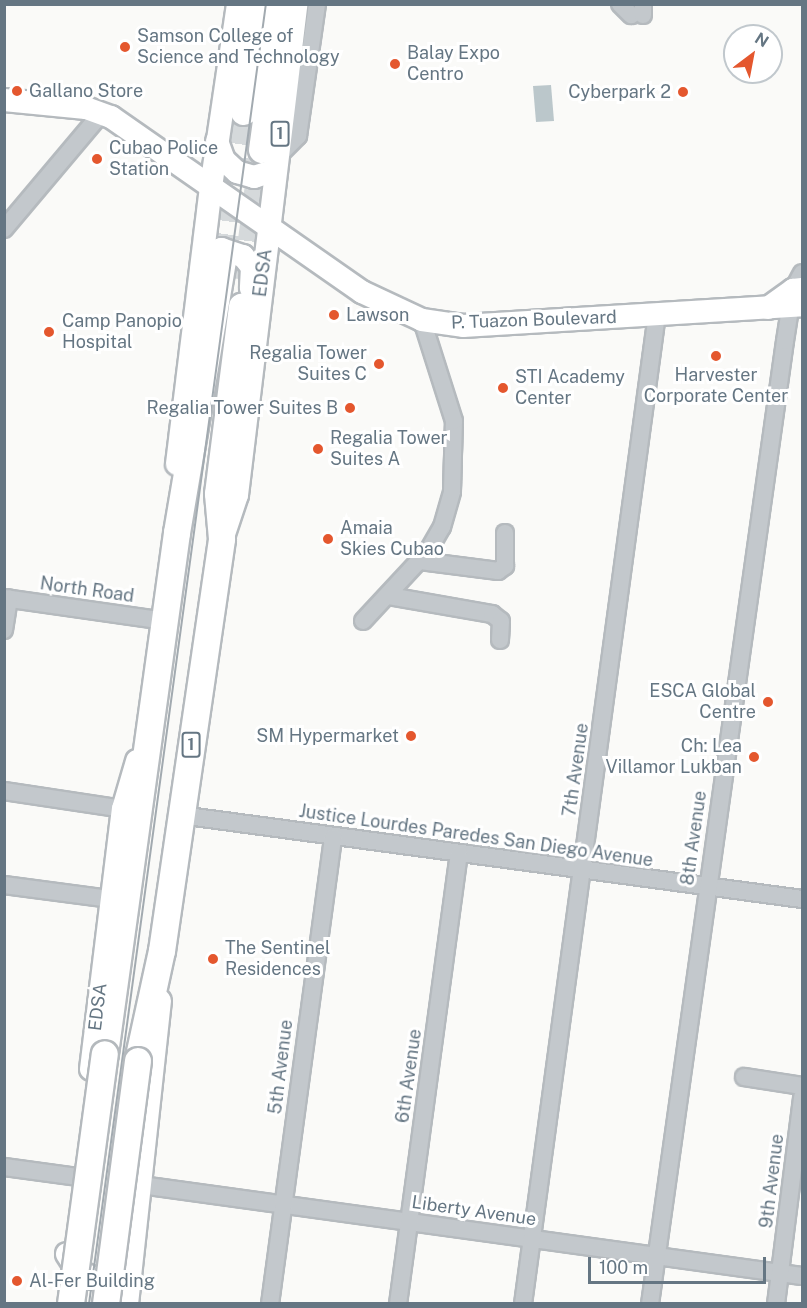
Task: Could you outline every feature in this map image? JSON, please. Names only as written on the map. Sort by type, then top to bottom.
[{"type":"highway","points":[[243,112],[258,4]]},
{"type":"highway","name":"EDSA","points":[[272,159],[282,4]]},
{"type":"highway","name":"EDSA","points":[[71,1304],[212,261]]},
{"type":"highway","name":"EDSA","points":[[106,1304],[138,1060],[162,951],[222,539],[218,494],[250,308]]},
{"type":"main road","name":"EDSA","points":[[212,261],[211,187],[238,4]]},
{"type":"main road","name":"EDSA","points":[[250,308],[264,261],[269,228],[272,159],[296,4]]},
{"type":"main road","name":"P. Tuazon Boulevard","points":[[4,100],[37,100],[101,114],[378,301],[422,320],[463,326],[767,308],[798,293]]},
{"type":"main road","points":[[217,141],[224,160],[237,172],[254,177],[272,159]]},
{"type":"main road","points":[[264,261],[293,245]]},
{"type":"main road","points":[[212,261],[212,251],[221,249],[248,259],[252,267],[250,308]]},
{"type":"main road","name":"EDSA","points":[[60,1304],[78,1177],[123,809],[152,713]]},
{"type":"main road","name":"EDSA","points":[[127,1304],[160,1006],[162,951]]},
{"type":"main road","points":[[67,1252],[78,1271],[98,1280],[119,1276],[132,1265]]},
{"type":"street","points":[[272,159],[298,136],[316,4]]},
{"type":"street","points":[[4,229],[101,114]]},
{"type":"street","name":"8th Avenue","points":[[650,1304],[707,887],[798,293]]},
{"type":"street","name":"7th Avenue","points":[[523,1304],[657,314]]},
{"type":"street","points":[[363,621],[420,561],[447,512],[454,479],[456,444],[444,378],[422,320]]},
{"type":"street","points":[[420,561],[498,571],[505,566],[505,533]]},
{"type":"street","points":[[389,596],[492,615],[501,621],[500,640]]},
{"type":"street","points":[[4,630],[7,598]]},
{"type":"street","name":"North Road","points":[[7,598],[165,621]]},
{"type":"street","points":[[4,791],[123,809]]},
{"type":"street","name":"Justice Lourdes Paredes San Diego Avenue","points":[[180,815],[581,871],[802,899]]},
{"type":"street","name":"5th Avenue","points":[[270,1304],[333,837]]},
{"type":"street","name":"6th Avenue","points":[[398,1304],[459,854]]},
{"type":"street","points":[[4,885],[111,899]]},
{"type":"street","points":[[744,1077],[802,1086]]},
{"type":"street","name":"9th Avenue","points":[[776,1304],[802,1098]]},
{"type":"street","points":[[4,1167],[78,1177]]},
{"type":"street","name":"Liberty Avenue","points":[[141,1185],[802,1276]]},
{"type":"shaded area","points":[[551,85],[554,121],[536,122],[533,86]]},
{"type":"tunnel","points":[[223,260],[244,112]]},
{"type":"tunnel","points":[[246,280],[262,153]]},
{"type":"tram line","points":[[89,1304],[266,4]]},
{"type":"place","name":"Samson College of Science and Technology","points":[[125,47]]},
{"type":"place","name":"Balay Expo Centro","points":[[395,64]]},
{"type":"place","name":"Gallano Store","points":[[17,91]]},
{"type":"place","name":"Cyberpark 2","points":[[683,92]]},
{"type":"place","name":"Cubao Police Station","points":[[97,159]]},
{"type":"place","name":"Lawson","points":[[334,315]]},
{"type":"place","name":"Camp Panopio Hospital","points":[[49,332]]},
{"type":"place","name":"Harvester Corporate Center","points":[[716,356]]},
{"type":"place","name":"Regalia Tower Suites C","points":[[379,364]]},
{"type":"place","name":"STI Academy Center","points":[[503,388]]},
{"type":"place","name":"Regalia Tower Suites B","points":[[350,408]]},
{"type":"place","name":"Regalia Tower Suites A","points":[[318,449]]},
{"type":"place","name":"Amaia Skies Cubao","points":[[328,539]]},
{"type":"place","name":"ESCA Global Centre","points":[[768,702]]},
{"type":"place","name":"SM Hypermarket","points":[[411,736]]},
{"type":"place","name":"Ch: Lea Villamor Lukban","points":[[754,757]]},
{"type":"place","name":"The Sentinel Residences","points":[[213,959]]},
{"type":"place","name":"Al-Fer Building","points":[[17,1281]]}]
